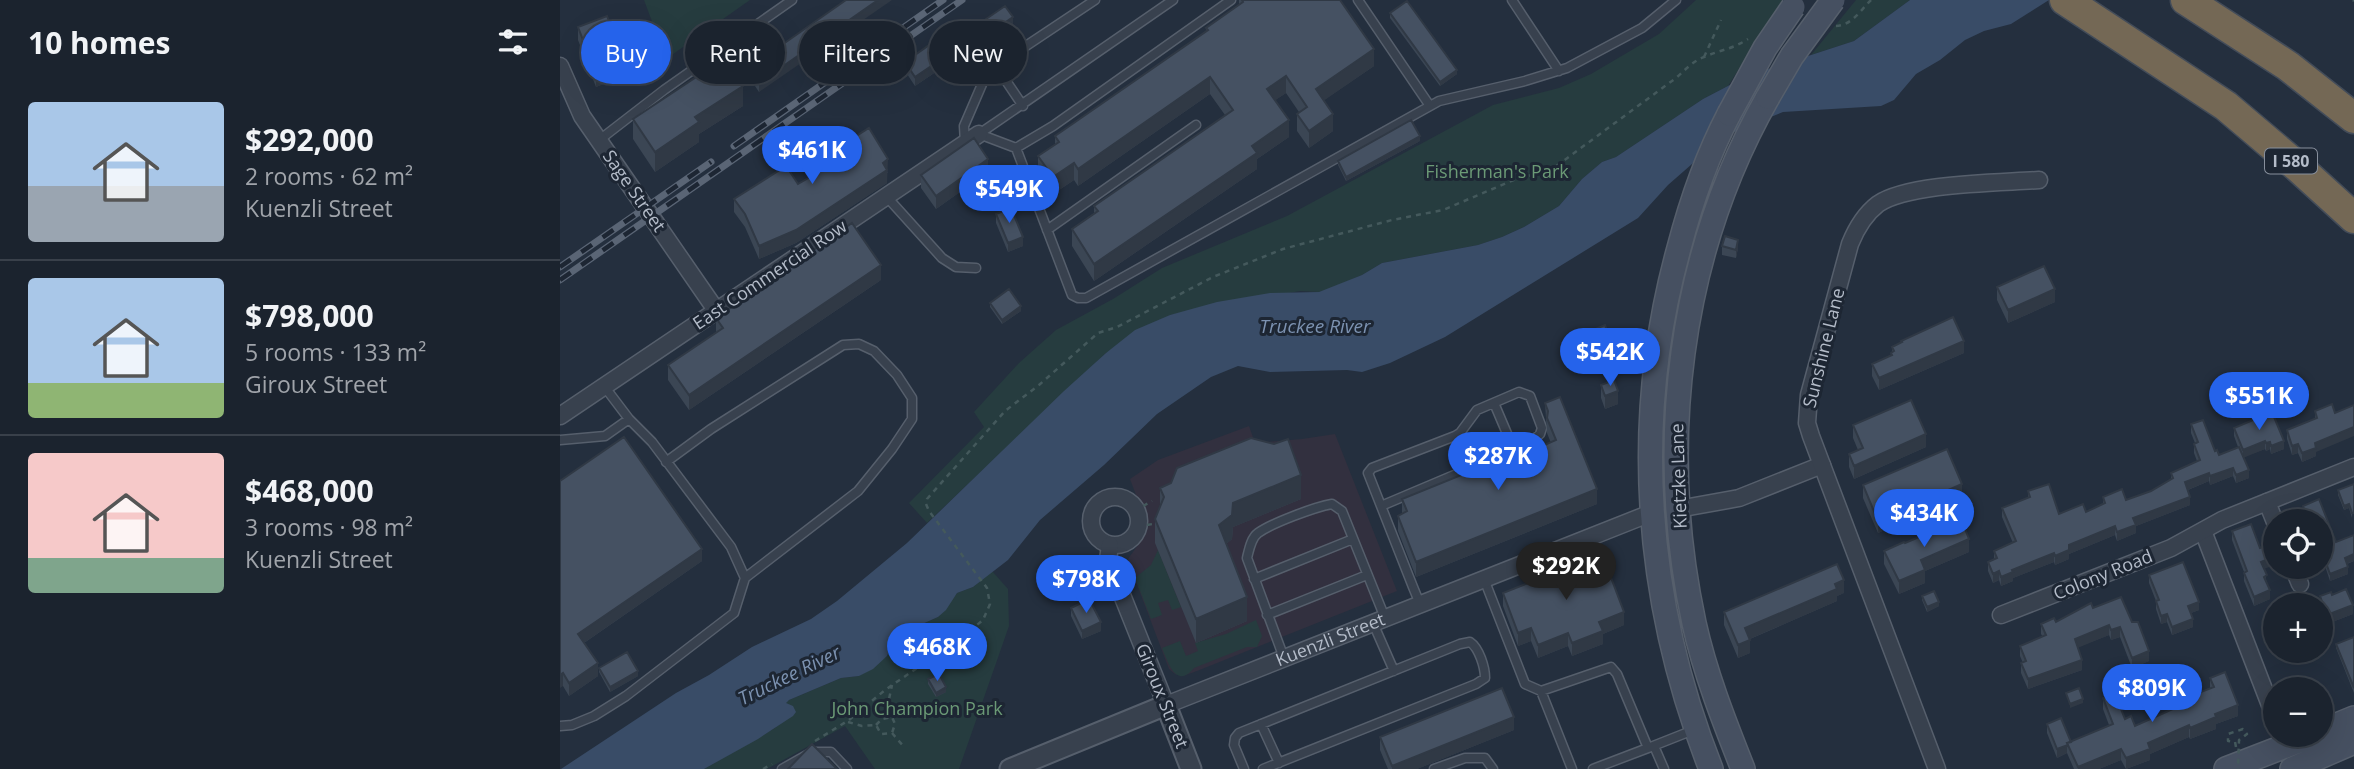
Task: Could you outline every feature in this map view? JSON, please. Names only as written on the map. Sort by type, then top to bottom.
[{"type":"highway","name":"I 580","points":[[2065,0],[2226,106],[2354,218]]},
{"type":"highway","points":[[2186,0],[2288,66]]},
{"type":"highway","points":[[2212,0],[2288,66],[2354,118]]},
{"type":"main road","name":"Kietzke Lane","points":[[1743,769],[1702,652],[1685,572],[1675,459],[1677,405],[1695,285],[1723,193],[1748,132],[1778,78],[1805,35],[1833,0]]},
{"type":"main road","name":"Kietzke Lane","points":[[1711,769],[1672,649],[1661,590],[1651,513],[1651,398],[1660,325],[1691,206],[1707,160],[1740,92],[1765,48],[1796,3]]},
{"type":"main road","points":[[1650,433],[1656,438],[1659,448],[1661,485],[1666,500],[1678,509]]},
{"type":"main road","points":[[1651,513],[1662,523],[1669,538],[1674,564],[1685,572]]},
{"type":"main road","points":[[2333,727],[2354,719]]},
{"type":"main road","points":[[2226,769],[2309,748],[2354,742]]},
{"type":"main road","points":[[2292,769],[2309,748]]},
{"type":"street","name":"Sage Street","points":[[560,66],[574,102],[598,141],[716,310]]},
{"type":"street","name":"East Commercial Row","points":[[560,416],[979,134]]},
{"type":"street","name":"Sunshine Lane","points":[[1937,769],[1807,423],[1809,395],[1850,244],[1856,230],[1876,206],[1904,192],[2039,180]]},
{"type":"street","points":[[1678,509],[1739,498],[1822,465]]},
{"type":"street","name":"Colony Road","points":[[2001,615],[2171,548],[2222,520],[2354,467]]},
{"type":"street","points":[[2267,502],[2270,509]]},
{"type":"street","name":"Kuenzli Street","points":[[1010,769],[1651,513]]},
{"type":"street","points":[[2203,531],[2263,687]]},
{"type":"street","name":"Giroux Street","points":[[1110,545],[1108,560],[1191,769]]},
{"type":"street","points":[[2298,579],[2300,584]]},
{"type":"lane","points":[[598,141],[664,90],[792,0]]},
{"type":"lane","points":[[1027,45],[1095,0]]},
{"type":"lane","points":[[979,134],[1173,0]]},
{"type":"lane","points":[[1016,148],[1053,126],[1231,0]]},
{"type":"lane","points":[[1358,0],[1430,106]]},
{"type":"lane","points":[[1512,0],[1559,71]]},
{"type":"lane","points":[[979,134],[1016,148],[1072,295],[1086,298],[1430,106],[1450,98],[1559,71],[1642,28],[1676,0]]},
{"type":"lane","points":[[965,143],[964,126],[982,84]]},
{"type":"lane","points":[[1008,84],[1023,106]]},
{"type":"lane","points":[[1047,230],[1196,125]]},
{"type":"lane","points":[[886,196],[942,258],[956,267],[976,268]]},
{"type":"lane","points":[[560,726],[572,725],[594,716],[626,696],[734,613],[745,578],[858,491],[912,419],[912,398],[897,375],[874,351],[859,344],[843,345],[711,429],[666,462]]},
{"type":"lane","points":[[604,386],[629,419],[652,442],[731,547],[745,578]]},
{"type":"lane","points":[[1381,506],[1530,443],[1542,428],[1530,396],[1519,392],[1477,410],[1460,433],[1371,468],[1368,473],[1381,506],[1420,604]]},
{"type":"lane","points":[[1494,403],[1514,450]]},
{"type":"lane","points":[[560,440],[605,436],[629,419]]},
{"type":"lane","points":[[1460,433],[1478,467]]},
{"type":"lane","points":[[1284,658],[1247,558],[1249,547],[1258,533],[1316,507],[1332,504],[1342,511],[1367,575],[1394,671]]},
{"type":"lane","points":[[1254,579],[1353,539]]},
{"type":"lane","points":[[1267,615],[1367,575]]},
{"type":"lane","points":[[1484,579],[1525,684],[1541,691],[1611,667],[1617,674],[1660,768]]},
{"type":"lane","points":[[1244,769],[1234,745],[1239,733],[1470,642],[1475,646],[1485,673],[1485,678],[1476,684],[1263,769]]},
{"type":"lane","points":[[1541,691],[1572,769]]},
{"type":"lane","points":[[1261,724],[1279,763]]},
{"type":"lane","points":[[1593,769],[1696,729]]},
{"type":"lane","points":[[782,769],[812,752],[831,752],[846,769]]},
{"type":"lane","points":[[1434,769],[1456,765],[1465,758],[1485,758],[1493,769]]},
{"type":"path","points":[[1829,27],[1843,26],[1857,16],[1871,0]]},
{"type":"path","points":[[1704,57],[1721,20]]},
{"type":"path","points":[[806,746],[847,722],[892,685],[983,620],[990,604],[987,588],[929,511],[927,499],[1005,411],[1040,385],[1098,333],[1117,327],[1213,277],[1283,249],[1392,220],[1443,210],[1516,179],[1551,170],[1704,57],[1735,48],[1751,37]]},
{"type":"path","points":[[1143,506],[1152,501]]},
{"type":"path","points":[[1147,526],[1158,523]]},
{"type":"path","points":[[885,718],[892,685]]},
{"type":"path","points":[[847,722],[862,726],[876,725],[885,718],[892,717],[895,724],[892,733]]},
{"type":"path","points":[[876,725],[881,734],[892,733]]},
{"type":"path","points":[[2236,747],[2235,742],[2228,741],[2228,734],[2243,729],[2247,734],[2239,740],[2238,769]]},
{"type":"path","points":[[892,733],[905,748]]},
{"type":"path","points":[[762,769],[774,763]]},
{"type":"shaded area","points":[[1249,426],[1255,443],[1335,434],[1397,591],[1197,671],[1183,676],[1175,674],[1169,669],[1128,559],[1145,535],[1147,525],[1144,508],[1130,479],[1158,460]]},
{"type":"green space","points":[[644,0],[750,0],[720,21],[685,21],[685,46],[671,55],[671,21],[652,21]]},
{"type":"green space","name":"Fisherman's Park","points":[[1696,0],[1783,0],[1728,86],[1703,99],[1616,157],[1602,162],[1582,179],[1559,206],[1502,237],[1478,245],[1382,263],[1330,289],[1319,292],[1300,291],[1170,315],[1106,353],[927,523],[909,503],[984,427],[974,412],[1019,363],[1056,330],[1162,268],[1287,216],[1493,105],[1559,88],[1591,74],[1659,34]]},
{"type":"green space","points":[[1856,0],[1910,0],[1854,41],[1811,55]]},
{"type":"green space","points":[[1158,550],[1181,607],[1172,610],[1168,600],[1158,603],[1162,615],[1151,619],[1135,578],[1151,565]]},
{"type":"green space","name":"John Champion Park","points":[[992,571],[1008,589],[1009,626],[959,769],[875,769],[845,726],[767,769],[704,769],[775,728],[785,703],[789,700],[841,678],[859,676],[887,656],[892,644],[901,636],[938,617],[957,593],[973,587]]},
{"type":"green space","points":[[1256,620],[1262,636],[1257,647],[1247,647],[1194,668],[1182,676],[1174,672],[1162,648],[1180,641],[1186,656],[1198,651],[1195,643],[1226,634]]},
{"type":"water","name":"Truckee River","points":[[1910,0],[2049,0],[2011,24],[1984,31],[1965,40],[1940,60],[1916,74],[1894,100],[1881,106],[1783,112],[1734,132],[1708,150],[1668,185],[1638,218],[1445,337],[1390,363],[1362,372],[1270,372],[1238,366],[1211,377],[1157,414],[1104,465],[1040,520],[1008,560],[973,587],[957,593],[938,617],[901,636],[892,644],[887,656],[873,669],[859,676],[841,678],[789,700],[786,703],[793,706],[796,712],[793,716],[704,769],[561,769],[676,693],[752,647],[811,619],[837,601],[907,543],[1064,391],[1135,330],[1170,315],[1217,302],[1270,293],[1319,292],[1362,275],[1382,263],[1478,245],[1502,237],[1559,206],[1582,179],[1602,162],[1616,157],[1703,99],[1747,76],[1854,41]]},
{"type":"building","points":[[846,0],[878,0],[848,21],[816,21]]},
{"type":"building","points":[[1242,0],[1340,0],[1374,49],[1316,89],[1333,114],[1309,131],[1297,114],[1307,107],[1286,76],[1267,89],[1289,120],[1252,146],[1257,153],[1094,264],[1072,229],[1098,211],[1094,206],[1233,110],[1210,77],[1078,169],[1074,163],[1053,177],[1038,156],[1059,142],[1055,136],[1208,30],[1206,28],[1243,2]]},
{"type":"building","points":[[1407,1],[1457,70],[1440,82],[1390,13]]},
{"type":"building","points":[[1005,6],[1013,17],[1007,21],[983,21]]},
{"type":"building","points":[[607,16],[609,21],[594,21]]},
{"type":"building","points":[[799,33],[799,55],[785,65],[785,43]]},
{"type":"building","points":[[929,45],[929,68],[915,77],[915,55]]},
{"type":"building","points":[[686,84],[743,86],[695,117],[699,122],[655,152],[633,119]]},
{"type":"building","points":[[1411,120],[1420,136],[1346,177],[1338,161]]},
{"type":"building","points":[[869,128],[888,159],[883,163],[887,170],[796,230],[759,246],[745,214],[734,199],[786,166],[798,184],[817,173],[805,154],[839,133],[845,143]]},
{"type":"building","points":[[974,138],[988,159],[936,196],[921,175]]},
{"type":"building","points":[[1011,208],[1023,237],[1008,243],[996,214]]},
{"type":"building","points":[[852,223],[881,265],[689,395],[668,365],[723,328],[716,318]]},
{"type":"building","points":[[1725,236],[1738,240],[1736,250],[1722,246]]},
{"type":"building","points":[[2044,266],[2055,289],[2008,310],[1997,287]]},
{"type":"building","points":[[1009,289],[1021,306],[1002,320],[990,303]]},
{"type":"building","points":[[1953,317],[1964,341],[1879,378],[1872,364],[1892,355],[1892,347]]},
{"type":"building","points":[[1605,325],[1612,345],[1596,352],[1588,332]]},
{"type":"building","points":[[1614,380],[1618,391],[1605,396],[1601,385]]},
{"type":"building","points":[[1560,397],[1597,489],[1416,562],[1398,516],[1407,511],[1402,499],[1486,465],[1482,457],[1497,449],[1503,463],[1556,440],[1547,418],[1545,403]]},
{"type":"building","points":[[1911,400],[1926,434],[1854,466],[1849,454],[1863,448],[1853,425]]},
{"type":"building","points":[[2332,404],[2335,413],[2354,405],[2354,427],[2315,443],[2316,448],[2302,453],[2298,444],[2292,446],[2287,430],[2317,418],[2315,411]]},
{"type":"building","points":[[2272,412],[2284,441],[2271,446],[2270,442],[2265,441],[2243,450],[2234,428]]},
{"type":"building","points":[[2203,420],[2215,451],[2217,450],[2219,455],[2239,447],[2249,470],[2236,475],[2233,468],[2185,482],[2190,497],[2133,518],[2136,525],[2117,532],[2115,526],[2069,545],[2069,550],[2055,556],[2054,553],[2001,577],[1999,571],[1993,574],[1988,562],[1997,558],[1994,551],[2016,541],[2002,508],[2030,497],[2028,491],[2049,484],[2059,514],[2083,504],[2086,512],[2105,503],[2103,497],[2122,489],[2126,500],[2151,491],[2173,478],[2171,473],[2200,460],[2194,444],[2198,442],[2191,424]]},
{"type":"building","points":[[624,437],[702,549],[578,634],[598,663],[569,683],[563,673],[560,675],[560,481]]},
{"type":"building","points":[[1251,438],[1274,444],[1288,439],[1301,475],[1233,503],[1232,515],[1219,525],[1247,597],[1196,619],[1155,519],[1164,497],[1160,488],[1171,483],[1177,468]]},
{"type":"building","points":[[1947,449],[1962,484],[1878,521],[1863,485]]},
{"type":"building","points":[[2354,484],[2352,513],[2349,504],[2344,506],[2338,490]]},
{"type":"building","points":[[2319,499],[2323,509],[2304,509],[2303,506]]},
{"type":"building","points":[[1961,519],[1969,539],[1921,560],[1925,570],[1899,581],[1884,551]]},
{"type":"building","points":[[2251,524],[2260,548],[2263,547],[2263,579],[2270,590],[2254,597],[2232,531]]},
{"type":"building","points":[[2333,534],[2336,542],[2354,535],[2354,554],[2345,558],[2348,567],[2333,573]]},
{"type":"building","points":[[1602,554],[1624,612],[1599,622],[1603,631],[1572,643],[1568,633],[1538,645],[1531,628],[1518,633],[1503,593]]},
{"type":"building","points":[[2183,562],[2199,602],[2188,606],[2193,619],[2172,627],[2167,614],[2161,616],[2156,601],[2159,600],[2149,575]]},
{"type":"building","points":[[1837,564],[1844,580],[1835,584],[1837,589],[1745,628],[1750,640],[1738,645],[1724,612]]},
{"type":"building","points":[[2346,589],[2353,605],[2333,613],[2333,595]]},
{"type":"building","points":[[1934,591],[1939,602],[1927,607],[1922,596]]},
{"type":"building","points":[[2121,597],[2132,622],[2138,622],[2149,651],[2132,658],[2120,627],[2111,630],[2109,625],[2075,639],[2082,660],[2028,679],[2021,663],[2026,661],[2020,646],[2046,635],[2041,624],[2054,618],[2056,622],[2091,603],[2093,608]]},
{"type":"building","points":[[1089,599],[1101,622],[1082,631],[1071,608]]},
{"type":"building","points":[[2354,637],[2354,688],[2336,644]]},
{"type":"building","points":[[627,652],[638,671],[610,687],[599,668]]},
{"type":"building","points":[[2173,666],[2181,685],[2166,690],[2159,672]]},
{"type":"building","points":[[2225,672],[2238,705],[2190,728],[2189,725],[2148,743],[2150,749],[2126,758],[2121,749],[2078,767],[2067,743],[2113,724],[2103,698],[2115,694],[2125,719],[2131,716],[2135,726],[2182,705],[2180,700],[2214,687],[2210,678]]},
{"type":"building","points":[[939,674],[946,687],[936,693],[928,679]]},
{"type":"building","points":[[1502,688],[1514,717],[1392,766],[1380,737]]},
{"type":"building","points":[[2079,688],[2083,699],[2070,704],[2066,693]]},
{"type":"building","points":[[2061,718],[2071,742],[2057,749],[2047,724]]},
{"type":"building","points":[[812,744],[837,769],[788,769]]},
{"type":"railway","points":[[734,146],[943,0]]},
{"type":"railway","points":[[560,280],[962,0]]},
{"type":"railway","points":[[560,267],[711,162]]}]
